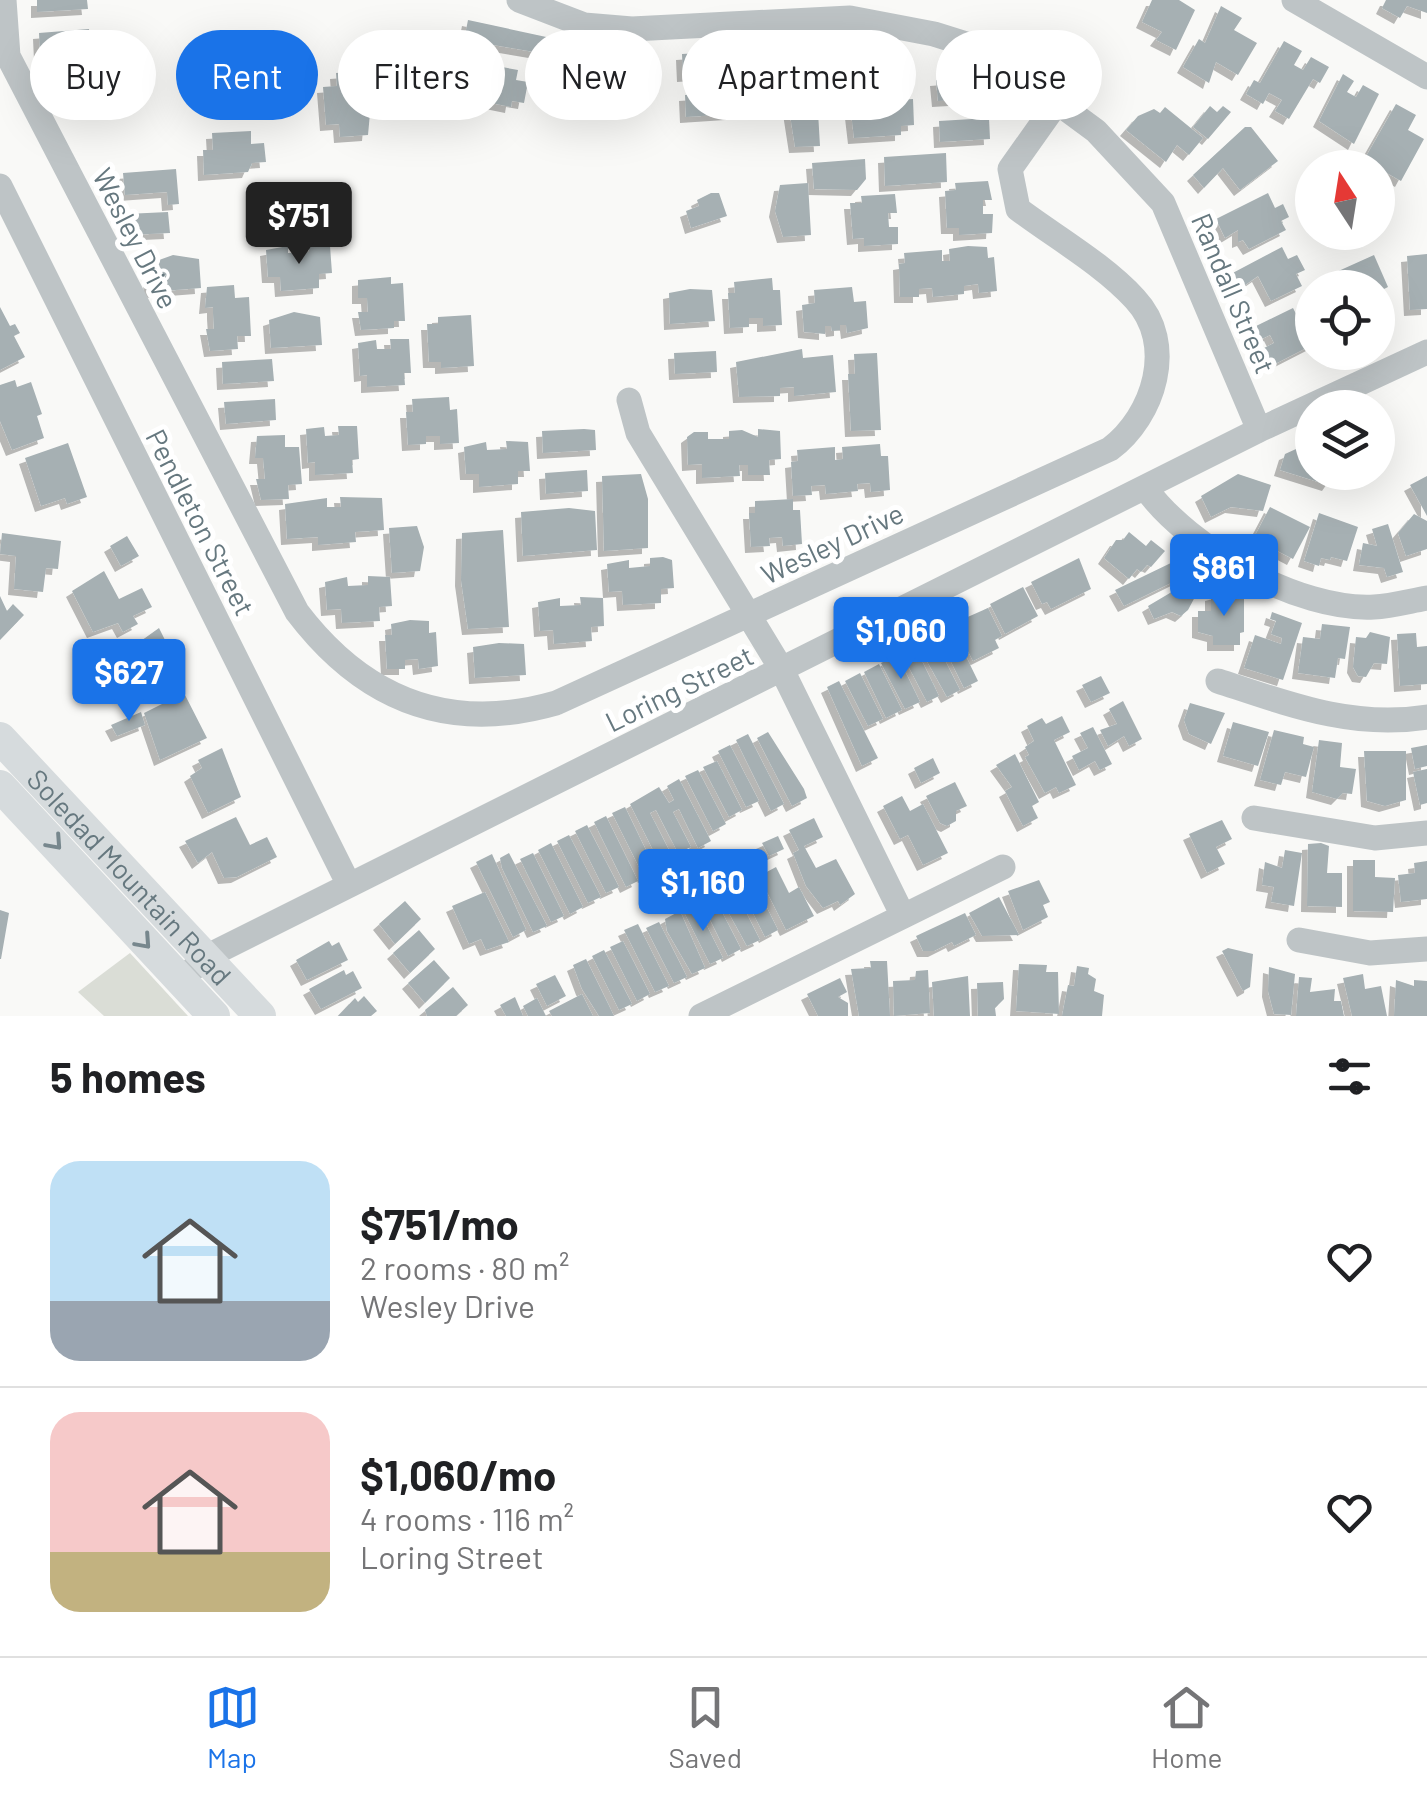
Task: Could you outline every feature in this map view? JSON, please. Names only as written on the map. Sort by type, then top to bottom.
[{"type":"main road","name":"Soledad Mountain Road","points":[[0,738],[260,1016]]},
{"type":"main road","name":"Soledad Mountain Road","points":[[0,786],[214,1016]]},
{"type":"street","name":"Wesley Drive","points":[[4,0],[8,56],[297,612],[324,648],[411,705],[460,715],[528,711],[556,703],[1110,449],[1144,415],[1158,368],[1149,319],[1135,298],[1018,208],[1010,170],[1045,120]]},
{"type":"street","points":[[519,0],[584,25],[632,29],[850,18],[936,35]]},
{"type":"street","points":[[1294,0],[1427,78]]},
{"type":"street","name":"Randall Street","points":[[1080,120],[1096,131],[1164,203],[1259,430]]},
{"type":"street","name":"Pendleton Street","points":[[0,186],[349,885]]},
{"type":"street","name":"Loring Street","points":[[180,982],[204,958],[1259,430],[1427,352]]},
{"type":"street","points":[[630,400],[638,434],[782,670],[904,916]]},
{"type":"street","points":[[1146,489],[1160,508],[1220,557],[1287,588],[1372,608],[1427,598]]},
{"type":"street","points":[[1218,681],[1324,716],[1390,723],[1427,717]]},
{"type":"street","points":[[1254,818],[1375,838],[1427,833]]},
{"type":"street","points":[[702,1016],[1004,867]]},
{"type":"street","points":[[1299,940],[1370,953],[1427,949]]},
{"type":"shaded area","points":[[130,953],[188,1016],[104,1016],[78,992]]},
{"type":"building","points":[[37,0],[87,0],[88,9],[37,12]]},
{"type":"building","points":[[1152,0],[1179,0],[1195,10],[1176,50],[1156,40],[1162,32],[1142,22]]},
{"type":"building","points":[[1386,0],[1427,0],[1427,13],[1407,6],[1400,18],[1382,8]]},
{"type":"building","points":[[1221,6],[1242,18],[1234,30],[1257,43],[1238,75],[1216,62],[1209,83],[1183,67],[1199,39],[1205,43]]},
{"type":"building","points":[[468,20],[525,32],[525,50],[505,47],[505,30],[466,30]]},
{"type":"building","points":[[1284,41],[1302,51],[1294,65],[1303,70],[1311,57],[1329,67],[1320,83],[1313,79],[1289,119],[1275,111],[1282,100],[1269,93],[1263,104],[1246,94],[1254,80],[1260,83]]},
{"type":"building","points":[[505,68],[518,70],[516,80],[525,82],[524,103],[512,101],[511,107],[505,106]]},
{"type":"building","points":[[338,73],[338,120],[369,120],[368,135],[340,137],[339,124],[326,125],[323,87],[337,86]]},
{"type":"building","points":[[1343,74],[1354,81],[1347,92],[1356,97],[1363,85],[1379,94],[1354,144],[1319,121]]},
{"type":"building","points":[[1396,104],[1416,115],[1408,130],[1424,139],[1401,181],[1395,178],[1395,150],[1370,150]]},
{"type":"building","points":[[1210,106],[1217,112],[1223,106],[1231,112],[1208,139],[1193,127]]},
{"type":"building","points":[[1165,107],[1203,138],[1189,155],[1177,145],[1166,162],[1126,130],[1138,116],[1154,109],[1160,113]]},
{"type":"building","points":[[791,120],[818,120],[820,146],[795,147]]},
{"type":"building","points":[[852,120],[914,120],[914,125],[901,126],[901,135],[854,138]]},
{"type":"building","points":[[989,120],[990,139],[940,142],[939,121]]},
{"type":"building","points":[[1245,127],[1251,127],[1278,161],[1240,190],[1223,168],[1204,188],[1193,175]]},
{"type":"building","points":[[251,131],[251,144],[264,143],[266,162],[252,163],[248,172],[204,175],[203,150],[213,150],[212,133]]},
{"type":"building","points":[[946,153],[947,182],[885,186],[884,157]]},
{"type":"building","points":[[865,159],[866,179],[857,190],[814,189],[812,163]]},
{"type":"building","points":[[176,169],[179,204],[168,205],[167,192],[125,195],[123,173]]},
{"type":"building","points":[[988,181],[992,200],[983,200],[983,214],[993,214],[992,233],[959,235],[959,228],[947,228],[945,191],[956,190],[955,183]]},
{"type":"building","points":[[808,183],[811,235],[783,237],[775,211],[780,185]]},
{"type":"building","points":[[719,193],[727,216],[691,228],[686,211],[699,206],[697,200]]},
{"type":"building","points":[[1268,193],[1275,208],[1283,204],[1289,217],[1281,221],[1286,230],[1249,249],[1243,240],[1238,242],[1238,230],[1225,238],[1216,219]]},
{"type":"building","points":[[895,194],[897,213],[888,213],[889,227],[898,227],[898,244],[864,246],[864,238],[853,239],[850,203],[862,203],[861,196]]},
{"type":"building","points":[[168,212],[170,233],[128,235],[126,214]]},
{"type":"building","points":[[309,244],[330,246],[332,273],[319,274],[319,288],[281,291],[280,277],[268,277],[266,250],[288,246],[288,253],[309,252]]},
{"type":"building","points":[[987,247],[988,258],[994,257],[997,291],[979,293],[978,284],[964,286],[964,294],[933,297],[932,288],[919,289],[919,297],[900,297],[899,264],[905,263],[904,253],[942,250],[942,261],[950,261],[949,249]]},
{"type":"building","points":[[1282,247],[1288,259],[1297,255],[1305,270],[1295,270],[1295,289],[1271,301],[1258,276],[1235,292],[1227,276]]},
{"type":"building","points":[[1427,254],[1427,309],[1410,310],[1407,256]]},
{"type":"building","points":[[173,255],[199,259],[201,288],[150,292],[148,264]]},
{"type":"building","points":[[1374,255],[1381,270],[1341,270]]},
{"type":"building","points":[[391,277],[391,284],[403,283],[405,321],[394,321],[394,328],[361,330],[358,312],[368,312],[367,298],[358,298],[358,280]]},
{"type":"building","points":[[772,278],[773,290],[780,290],[782,325],[763,326],[763,318],[749,318],[749,327],[730,328],[728,293],[735,293],[734,282]]},
{"type":"building","points":[[234,285],[235,298],[249,297],[251,336],[237,336],[238,349],[210,351],[206,329],[214,329],[213,307],[205,308],[207,287]]},
{"type":"building","points":[[852,287],[854,302],[866,301],[868,328],[847,333],[846,325],[840,325],[840,330],[832,331],[831,326],[825,326],[825,334],[804,332],[802,305],[815,303],[814,290]]},
{"type":"building","points":[[712,290],[715,321],[670,324],[669,293]]},
{"type":"building","points":[[0,307],[10,326],[15,324],[20,333],[14,336],[25,357],[0,370]]},
{"type":"building","points":[[1293,308],[1295,354],[1271,366],[1262,349],[1274,343],[1270,335],[1258,341],[1252,328]]},
{"type":"building","points":[[294,312],[320,317],[322,345],[271,348],[269,320]]},
{"type":"building","points":[[471,315],[474,366],[441,368],[441,362],[429,362],[427,324],[438,324],[438,317]]},
{"type":"building","points":[[390,339],[409,339],[411,373],[404,373],[405,385],[367,387],[367,375],[360,376],[358,343],[376,340],[377,349],[391,349]]},
{"type":"building","points":[[802,349],[803,358],[833,355],[836,392],[794,396],[794,387],[780,388],[780,396],[739,397],[736,362]]},
{"type":"building","points":[[716,351],[717,372],[675,374],[674,353]]},
{"type":"building","points":[[877,353],[881,430],[851,431],[848,374],[855,374],[854,354]]},
{"type":"building","points":[[272,359],[274,381],[223,384],[222,362]]},
{"type":"building","points":[[15,380],[17,387],[31,382],[42,414],[37,416],[44,438],[12,450],[0,421],[0,385]]},
{"type":"building","points":[[449,397],[450,410],[457,409],[459,443],[440,444],[440,436],[426,436],[426,444],[408,445],[406,412],[413,412],[412,399]]},
{"type":"building","points":[[275,399],[276,420],[226,424],[224,402]]},
{"type":"building","points":[[338,426],[357,426],[359,459],[352,460],[353,473],[315,475],[315,462],[308,463],[306,429],[324,427],[325,436],[339,435]]},
{"type":"building","points":[[758,429],[780,431],[781,459],[769,460],[770,475],[748,475],[748,465],[739,465],[740,476],[702,478],[702,464],[688,465],[687,437],[694,432],[708,432],[708,439],[729,439],[729,431],[742,430],[758,437]]},
{"type":"building","points":[[595,430],[596,450],[543,453],[542,431]]},
{"type":"building","points":[[285,435],[285,447],[299,447],[302,484],[288,485],[289,499],[261,500],[256,479],[265,479],[263,458],[255,458],[257,436]]},
{"type":"building","points":[[506,441],[528,442],[530,471],[518,471],[518,484],[479,487],[479,474],[466,474],[464,447],[486,442],[487,450],[507,449]]},
{"type":"building","points":[[68,443],[87,497],[67,504],[65,498],[41,506],[25,458]]},
{"type":"building","points":[[880,444],[881,456],[888,456],[890,490],[871,492],[870,483],[857,484],[858,491],[826,494],[825,485],[811,486],[812,495],[793,496],[791,462],[798,461],[797,450],[835,447],[835,460],[843,459],[842,447]]},
{"type":"building","points":[[1295,449],[1295,475],[1280,470],[1285,454]]},
{"type":"building","points":[[587,470],[588,491],[546,494],[545,473]]},
{"type":"building","points":[[641,474],[648,499],[648,548],[604,551],[602,476]]},
{"type":"building","points":[[1238,474],[1271,485],[1263,511],[1231,507],[1211,517],[1201,496]]},
{"type":"building","points":[[1427,476],[1427,516],[1410,485]]},
{"type":"building","points":[[340,497],[382,498],[384,530],[355,532],[356,542],[318,545],[318,537],[287,539],[285,504],[327,498],[327,507],[341,507]]},
{"type":"building","points":[[793,499],[793,510],[800,510],[802,544],[783,546],[782,537],[769,538],[770,546],[751,547],[749,513],[755,513],[755,501]]},
{"type":"building","points":[[1270,507],[1310,527],[1293,559],[1272,548],[1263,558],[1248,549]]},
{"type":"building","points":[[569,508],[595,511],[597,550],[523,556],[521,512]]},
{"type":"building","points":[[1319,513],[1358,527],[1347,561],[1321,558],[1319,566],[1304,561]]},
{"type":"building","points":[[1414,514],[1427,521],[1427,549],[1406,556],[1398,533]]},
{"type":"building","points":[[1388,524],[1403,572],[1387,577],[1384,568],[1359,565],[1363,543],[1377,546],[1372,529]]},
{"type":"building","points":[[417,526],[424,547],[420,571],[392,573],[389,528]]},
{"type":"building","points":[[503,530],[509,627],[468,629],[461,580],[462,533]]},
{"type":"building","points":[[1129,532],[1146,546],[1151,540],[1165,551],[1151,567],[1147,565],[1141,572],[1137,569],[1129,579],[1104,558],[1116,540],[1123,540]]},
{"type":"building","points":[[2,533],[61,541],[58,569],[46,568],[43,592],[14,589],[16,556],[0,554]]},
{"type":"building","points":[[127,536],[139,556],[121,566],[110,546]]},
{"type":"building","points":[[650,558],[672,560],[674,588],[661,589],[661,603],[623,605],[622,591],[609,592],[607,564],[629,560],[629,568],[650,566]]},
{"type":"building","points":[[1079,558],[1091,589],[1051,609],[1047,602],[1042,604],[1031,582]]},
{"type":"building","points":[[1175,561],[1183,577],[1124,606],[1115,590]]},
{"type":"building","points":[[104,571],[119,599],[142,588],[152,607],[133,616],[138,624],[123,632],[118,623],[93,632],[72,591]]},
{"type":"building","points":[[368,576],[390,577],[392,606],[379,607],[380,621],[342,623],[341,609],[327,610],[325,582],[347,577],[348,586],[368,585]]},
{"type":"building","points":[[1197,577],[1204,580],[1188,610],[1181,616],[1172,612],[1154,619],[1148,606]]},
{"type":"building","points":[[1023,587],[1038,616],[1005,634],[990,604]]},
{"type":"building","points":[[1227,591],[1244,595],[1244,632],[1240,633],[1240,645],[1213,645],[1213,636],[1198,632],[1198,611],[1211,611],[1211,595]]},
{"type":"building","points":[[0,596],[7,611],[13,604],[24,615],[0,640]]},
{"type":"building","points":[[580,597],[603,598],[604,626],[591,627],[592,641],[554,644],[553,630],[540,631],[538,602],[560,598],[560,606],[581,605]]},
{"type":"building","points":[[988,608],[1002,636],[995,640],[999,648],[973,661],[954,623]]},
{"type":"building","points":[[1272,612],[1302,623],[1283,680],[1244,668],[1255,635],[1281,644],[1282,638],[1271,634],[1276,621],[1270,619]]},
{"type":"building","points":[[429,621],[429,633],[436,632],[438,666],[419,669],[418,659],[405,660],[405,669],[387,669],[385,635],[392,635],[391,624]]},
{"type":"building","points":[[1322,624],[1350,627],[1345,659],[1338,658],[1335,678],[1298,673],[1303,637],[1320,639]]},
{"type":"building","points":[[159,628],[168,646],[155,653],[173,677],[136,696],[117,658]]},
{"type":"building","points":[[952,628],[978,681],[964,688],[938,635]]},
{"type":"building","points":[[1370,632],[1390,637],[1387,664],[1374,663],[1366,677],[1358,676],[1353,667],[1356,637],[1366,638]]},
{"type":"building","points":[[1416,633],[1417,647],[1427,646],[1427,684],[1400,686],[1397,634]]},
{"type":"building","points":[[933,637],[960,690],[947,697],[918,645]]},
{"type":"building","points":[[524,644],[526,675],[475,678],[473,647]]},
{"type":"building","points":[[915,647],[939,696],[927,702],[902,654]]},
{"type":"building","points":[[897,655],[920,702],[905,709],[881,663]]},
{"type":"building","points":[[879,664],[902,710],[886,718],[864,672]]},
{"type":"building","points":[[860,673],[883,719],[868,726],[845,681]]},
{"type":"building","points":[[1101,676],[1110,693],[1091,702],[1082,685]]},
{"type":"building","points":[[839,681],[878,758],[862,766],[827,687]]},
{"type":"building","points":[[184,693],[207,738],[160,760],[144,713]]},
{"type":"building","points":[[1123,701],[1142,739],[1129,746],[1124,736],[1108,746],[1100,730],[1117,724],[1109,709]]},
{"type":"building","points":[[1190,703],[1225,713],[1211,744],[1189,734],[1184,720]]},
{"type":"building","points":[[141,712],[145,725],[117,736],[111,725]]},
{"type":"building","points":[[1062,716],[1070,732],[1054,740],[1076,785],[1059,793],[1056,787],[1045,793],[1025,757],[1029,755],[1025,747],[1034,741],[1027,726],[1042,718],[1046,724]]},
{"type":"building","points":[[1233,722],[1269,732],[1258,766],[1223,756]]},
{"type":"building","points":[[1093,727],[1112,764],[1100,770],[1095,761],[1079,770],[1072,756],[1088,748],[1080,733]]},
{"type":"building","points":[[1274,730],[1304,737],[1303,744],[1314,747],[1306,777],[1285,772],[1281,785],[1260,780]]},
{"type":"building","points":[[768,732],[807,798],[792,806],[757,738]]},
{"type":"building","points":[[748,734],[784,804],[771,811],[736,740]]},
{"type":"building","points":[[1319,740],[1342,743],[1340,767],[1356,769],[1352,794],[1343,793],[1337,799],[1312,792]]},
{"type":"building","points":[[730,745],[759,801],[746,807],[718,751]]},
{"type":"building","points":[[1427,745],[1427,766],[1415,769],[1411,748]]},
{"type":"building","points":[[222,748],[241,797],[208,813],[190,776],[202,768],[198,760]]},
{"type":"building","points":[[1364,751],[1406,751],[1406,800],[1385,806],[1367,801]]},
{"type":"building","points":[[1015,754],[1039,802],[1032,806],[1038,818],[1023,826],[1005,791],[1012,787],[996,765]]},
{"type":"building","points":[[933,758],[940,773],[921,783],[914,768]]},
{"type":"building","points":[[717,761],[742,810],[729,817],[703,767]]},
{"type":"building","points":[[1427,769],[1427,803],[1420,805],[1413,772]]},
{"type":"building","points":[[698,770],[726,824],[713,831],[685,776]]},
{"type":"building","points":[[679,779],[711,841],[698,848],[679,809],[673,812],[691,847],[678,853],[656,810],[650,813],[675,862],[662,868],[630,804],[659,787],[669,803],[674,800],[667,786]]},
{"type":"building","points":[[955,782],[967,806],[956,811],[956,821],[947,826],[940,823],[926,796]]},
{"type":"building","points":[[902,796],[910,811],[923,804],[948,853],[923,865],[908,835],[900,839],[883,806]]},
{"type":"building","points":[[625,807],[656,871],[644,877],[612,813]]},
{"type":"building","points":[[606,816],[638,881],[626,887],[594,822]]},
{"type":"building","points":[[236,817],[250,845],[267,837],[277,857],[237,877],[224,878],[212,852],[198,863],[185,841]]},
{"type":"building","points":[[814,818],[823,837],[804,846],[816,868],[836,859],[855,894],[840,905],[838,901],[823,908],[806,886],[793,853],[799,850],[789,830]]},
{"type":"building","points":[[1222,820],[1232,839],[1216,847],[1225,864],[1207,873],[1189,834]]},
{"type":"building","points":[[587,825],[619,887],[606,893],[575,831]]},
{"type":"building","points":[[569,835],[601,897],[588,903],[557,841]]},
{"type":"building","points":[[778,836],[784,849],[769,856],[762,843]]},
{"type":"building","points":[[551,843],[583,907],[570,914],[538,850]]},
{"type":"building","points":[[1308,844],[1329,846],[1327,873],[1342,873],[1342,907],[1307,906]]},
{"type":"building","points":[[1285,850],[1302,853],[1294,906],[1271,902],[1274,887],[1262,885],[1265,862],[1282,868]]},
{"type":"building","points":[[509,853],[547,926],[533,932],[502,868],[500,858]]},
{"type":"building","points":[[533,853],[564,916],[551,922],[520,859]]},
{"type":"building","points":[[492,854],[526,930],[513,937],[476,862]]},
{"type":"building","points":[[1353,860],[1375,860],[1375,877],[1395,878],[1393,912],[1353,911]]},
{"type":"building","points":[[1427,861],[1427,899],[1401,902],[1398,875],[1415,873],[1414,863]]},
{"type":"building","points":[[776,867],[789,893],[799,887],[814,916],[786,930],[759,876]]},
{"type":"building","points":[[751,876],[778,930],[765,937],[738,883]]},
{"type":"building","points":[[729,879],[760,940],[747,946],[714,886]]},
{"type":"building","points":[[1039,880],[1050,902],[1043,905],[1048,917],[1023,930],[1008,891]]},
{"type":"building","points":[[709,887],[741,949],[728,956],[701,901],[699,892]]},
{"type":"building","points":[[485,892],[509,942],[486,950],[481,939],[469,944],[452,906]]},
{"type":"building","points":[[999,897],[1019,935],[982,936],[969,913]]},
{"type":"building","points":[[405,901],[421,919],[395,944],[379,924]]},
{"type":"building","points":[[696,904],[723,958],[710,964],[683,910]]},
{"type":"building","points":[[0,910],[9,913],[1,959],[0,959]]},
{"type":"building","points":[[680,911],[705,968],[692,974],[667,931],[665,919]]},
{"type":"building","points":[[965,913],[976,935],[954,946],[952,942],[934,951],[923,951],[916,936]]},
{"type":"building","points":[[659,922],[687,977],[674,983],[646,928]]},
{"type":"building","points":[[638,924],[669,986],[655,992],[624,930]]},
{"type":"building","points":[[419,930],[435,949],[410,973],[393,953]]},
{"type":"building","points":[[329,941],[332,946],[339,942],[348,960],[307,980],[296,960]]},
{"type":"building","points":[[623,941],[650,994],[637,1001],[610,947]]},
{"type":"building","points":[[1228,948],[1253,954],[1250,987],[1243,991],[1222,951]]},
{"type":"building","points":[[604,950],[632,1004],[619,1010],[592,956]]},
{"type":"building","points":[[586,959],[614,1016],[599,1016],[582,989],[573,965]]},
{"type":"building","points":[[434,960],[450,978],[425,1003],[408,983]]},
{"type":"building","points":[[870,961],[887,961],[890,1016],[859,1016],[851,969],[871,968]]},
{"type":"building","points":[[1019,964],[1047,965],[1046,972],[1058,972],[1059,1014],[1016,1011]]},
{"type":"building","points":[[1077,966],[1089,968],[1088,974],[1096,979],[1094,991],[1104,995],[1102,1016],[1062,1016],[1068,985],[1074,986]]},
{"type":"building","points":[[1269,967],[1295,974],[1291,1015],[1274,1014],[1268,991]]},
{"type":"building","points":[[344,970],[346,975],[353,971],[362,988],[321,1009],[309,989]]},
{"type":"building","points":[[928,970],[930,1013],[894,1016],[893,981],[915,980],[916,971]]},
{"type":"building","points":[[1363,974],[1365,989],[1381,986],[1387,1016],[1352,1016],[1343,978]]},
{"type":"building","points":[[555,975],[566,996],[547,1006],[536,984]]},
{"type":"building","points":[[968,976],[970,1016],[934,1016],[932,982]]},
{"type":"building","points":[[1299,977],[1312,978],[1310,992],[1335,989],[1334,1001],[1341,1001],[1344,1016],[1296,1016]]},
{"type":"building","points":[[840,978],[847,992],[838,997],[848,1003],[848,1016],[818,1016],[807,994]]},
{"type":"building","points":[[1396,980],[1414,986],[1414,980],[1427,981],[1427,1016],[1394,1016]]},
{"type":"building","points":[[1003,982],[1004,999],[995,1008],[996,1016],[978,1016],[977,983]]},
{"type":"building","points":[[453,987],[468,1005],[456,1016],[427,1016],[425,1010]]},
{"type":"building","points":[[582,994],[593,1016],[552,1016],[549,1011]]},
{"type":"building","points":[[364,996],[377,1011],[371,1016],[338,1016],[355,998],[358,1002]]},
{"type":"building","points":[[515,997],[523,1016],[506,1016],[500,1005]]},
{"type":"building","points":[[537,998],[546,1016],[528,1016],[523,1006]]}]
